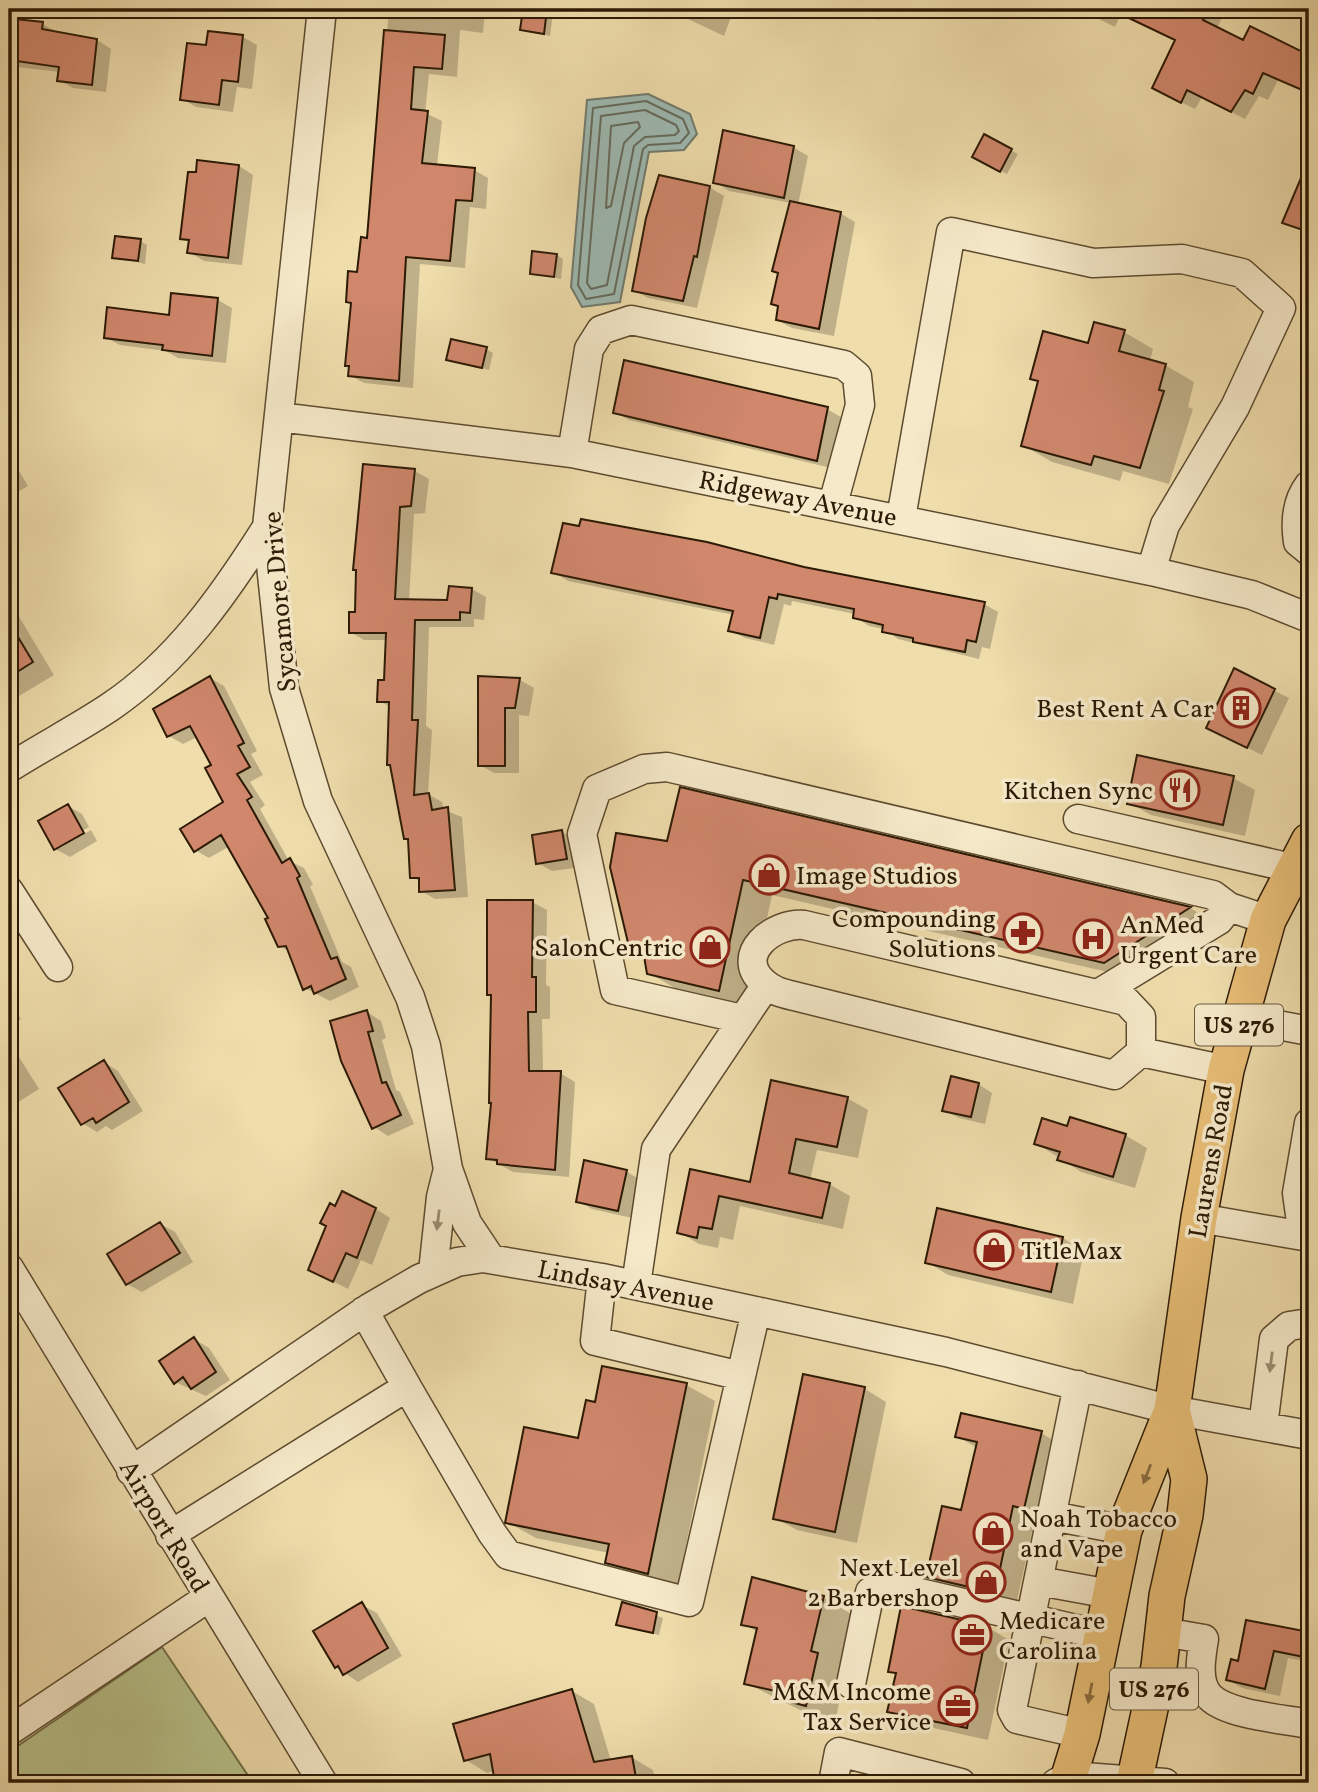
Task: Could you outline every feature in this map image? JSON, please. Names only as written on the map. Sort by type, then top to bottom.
[{"type":"main road","name":"Laurens Road","points":[[1064,1781],[1082,1734],[1124,1530],[1172,1410],[1199,1218],[1226,1070],[1268,920],[1305,853]]},
{"type":"main road","name":"Laurens Road","points":[[1144,1783],[1163,1632],[1189,1479],[1172,1410]]},
{"type":"street","name":"Sycamore Drive","points":[[322,9],[267,527],[284,688],[318,801],[410,998],[426,1046],[448,1169],[467,1223],[491,1259]]},
{"type":"street","points":[[901,518],[951,232],[1093,263],[1182,259],[1242,273],[1280,308],[1236,407],[1165,525],[1152,570]]},
{"type":"street","points":[[572,453],[589,349],[601,330],[631,320],[844,365],[857,376],[860,405],[833,505]]},
{"type":"street","name":"Ridgeway Avenue","points":[[279,417],[572,453],[1152,570],[1252,595],[1309,618]]},
{"type":"street","points":[[1309,485],[1303,494],[1295,523],[1298,542],[1309,551]]},
{"type":"street","points":[[9,768],[111,706],[152,672],[207,615],[228,588],[267,527]]},
{"type":"street","points":[[742,1019],[615,990],[582,834],[597,789],[644,769],[667,767],[1213,895],[1229,907],[1268,920]]},
{"type":"street","points":[[1078,818],[1305,853]]},
{"type":"street","points":[[9,891],[58,967]]},
{"type":"street","points":[[1098,994],[1219,920],[1229,907]]},
{"type":"street","points":[[794,924],[1126,1001],[1141,1017],[1140,1052],[1114,1075],[799,998],[766,985],[755,970],[758,943],[771,931],[794,924]]},
{"type":"street","points":[[636,1285],[656,1149],[766,985]]},
{"type":"street","points":[[1241,1018],[1309,1031]]},
{"type":"street","points":[[1140,1052],[1226,1070]]},
{"type":"street","points":[[1199,1218],[1306,1236],[1297,1193],[1309,1123]]},
{"type":"street","name":"Sycamore Drive","points":[[433,1272],[441,1197],[448,1169]]},
{"type":"street","name":"Lindsay Avenue","points":[[131,1471],[364,1311],[433,1272],[457,1262],[491,1259],[636,1285],[1078,1385],[1172,1410],[1309,1435]]},
{"type":"street","name":"Airport Road","points":[[9,1268],[323,1783]]},
{"type":"street","points":[[602,1278],[594,1341],[741,1376]]},
{"type":"street","points":[[364,1311],[492,1533],[508,1555],[688,1602],[756,1311]]},
{"type":"street","points":[[1263,1426],[1274,1339],[1302,1321]]},
{"type":"street","points":[[1078,1385],[1012,1710],[1017,1719],[1082,1734]]},
{"type":"street","points":[[170,1535],[407,1387]]},
{"type":"street","points":[[1052,1516],[1124,1530]]},
{"type":"street","points":[[1039,1581],[1110,1594]]},
{"type":"street","points":[[851,1684],[870,1592],[885,1585],[1102,1635]]},
{"type":"street","points":[[9,1731],[209,1597]]},
{"type":"street","points":[[1163,1632],[1203,1639],[1200,1667],[1203,1680],[1208,1696],[1224,1707],[1309,1724]]},
{"type":"street","points":[[833,1783],[839,1752],[961,1783]]},
{"type":"street","points":[[1064,1781],[1144,1783]]},
{"type":"green space","points":[[162,1647],[253,1783],[9,1783],[9,1752]]},
{"type":"water","points":[[648,94],[690,114],[697,134],[684,150],[649,152],[620,302],[582,307],[571,287],[587,100]]},
{"type":"building","points":[[523,9],[547,9],[544,34],[520,30]]},
{"type":"building","points":[[1110,9],[1208,9],[1203,20],[1243,40],[1250,26],[1309,55],[1309,93],[1263,73],[1253,94],[1245,90],[1231,112],[1187,90],[1181,103],[1152,88],[1175,40]]},
{"type":"building","points":[[15,19],[43,22],[42,29],[97,39],[92,85],[57,81],[59,67],[9,60],[9,24],[14,24]]},
{"type":"building","points":[[384,30],[445,35],[442,69],[414,67],[411,109],[428,111],[422,163],[475,168],[472,201],[456,200],[450,261],[406,257],[399,381],[348,376],[349,366],[345,366],[351,303],[346,302],[348,271],[357,272],[361,237],[367,238]]},
{"type":"building","points":[[208,31],[243,35],[238,82],[222,80],[219,105],[180,100],[187,43],[206,45]]},
{"type":"building","points":[[723,130],[794,146],[784,198],[713,183]]},
{"type":"building","points":[[984,134],[1012,149],[1000,172],[972,157]]},
{"type":"building","points":[[1309,159],[1309,232],[1282,223]]},
{"type":"building","points":[[197,160],[239,165],[228,258],[187,253],[189,240],[180,239],[188,172],[196,172]]},
{"type":"building","points":[[659,175],[710,186],[697,257],[694,256],[683,301],[632,291],[646,218]]},
{"type":"building","points":[[790,201],[841,212],[819,329],[776,320],[778,306],[771,304],[778,273],[772,271]]},
{"type":"building","points":[[115,236],[141,239],[138,261],[112,258]]},
{"type":"building","points":[[532,251],[557,254],[554,277],[530,274]]},
{"type":"building","points":[[171,293],[218,298],[212,356],[162,350],[163,345],[104,338],[107,307],[169,315]]},
{"type":"building","points":[[1094,322],[1125,330],[1119,351],[1166,364],[1159,390],[1164,391],[1140,468],[1094,456],[1091,465],[1021,446],[1038,381],[1030,379],[1043,331],[1088,343]]},
{"type":"building","points":[[451,339],[487,347],[482,368],[446,360]]},
{"type":"building","points":[[624,360],[828,407],[817,461],[613,413]]},
{"type":"building","points":[[363,464],[415,469],[411,506],[400,507],[395,599],[447,600],[449,586],[472,588],[470,613],[460,612],[460,620],[415,620],[412,720],[418,720],[414,795],[429,793],[432,810],[448,807],[455,890],[419,892],[419,878],[410,878],[408,839],[404,839],[390,765],[387,765],[389,702],[377,702],[378,680],[384,680],[386,633],[349,633],[349,612],[355,612],[356,570],[353,570]]},
{"type":"building","points":[[581,519],[707,542],[804,567],[985,602],[976,642],[967,640],[965,652],[913,642],[913,638],[882,632],[883,625],[853,618],[854,609],[778,594],[777,599],[769,597],[760,638],[728,631],[733,611],[551,573],[563,523],[579,526]]},
{"type":"building","points":[[9,622],[33,662],[9,677]]},
{"type":"building","name":"Best Rent A Car","points":[[1234,668],[1275,689],[1247,748],[1206,728]]},
{"type":"building","points":[[210,676],[244,743],[238,746],[250,767],[237,774],[252,797],[247,800],[282,863],[290,858],[300,876],[297,878],[331,959],[337,957],[346,979],[314,994],[311,986],[303,990],[286,946],[278,947],[265,919],[268,918],[221,835],[194,852],[180,829],[223,802],[205,768],[211,765],[190,726],[167,737],[153,709]]},
{"type":"building","points":[[478,676],[520,678],[515,708],[505,708],[505,766],[478,766]]},
{"type":"building","name":"Kitchen Sync","points":[[1137,755],[1234,776],[1223,825],[1127,804]]},
{"type":"building","points":[[680,787],[1191,907],[1104,963],[743,880],[719,991],[647,974],[643,950],[629,947],[610,867],[616,833],[667,841]]},
{"type":"building","points":[[68,804],[84,833],[54,850],[38,821]]},
{"type":"building","points":[[562,830],[567,859],[536,864],[532,835]]},
{"type":"building","points":[[487,900],[533,900],[532,977],[536,977],[536,1012],[528,1012],[529,1071],[561,1071],[555,1170],[497,1164],[497,1160],[486,1159],[491,1103],[491,995],[487,995]]},
{"type":"building","points":[[367,1010],[373,1031],[368,1032],[382,1083],[386,1082],[401,1115],[372,1129],[341,1061],[330,1021]]},
{"type":"building","points":[[104,1060],[129,1102],[96,1123],[93,1118],[81,1125],[58,1088]]},
{"type":"building","points":[[951,1076],[979,1083],[971,1117],[942,1111]]},
{"type":"building","points":[[771,1080],[848,1097],[837,1147],[796,1139],[789,1173],[830,1183],[822,1218],[719,1196],[712,1229],[699,1227],[697,1238],[677,1233],[690,1169],[750,1182]]},
{"type":"building","points":[[1070,1117],[1126,1134],[1113,1177],[1057,1160],[1060,1152],[1034,1144],[1042,1118],[1067,1126]]},
{"type":"building","points":[[584,1160],[627,1170],[618,1211],[576,1202]]},
{"type":"building","points":[[342,1191],[376,1208],[357,1258],[346,1253],[333,1282],[308,1270],[326,1226],[320,1223],[330,1203],[335,1206]]},
{"type":"building","name":"TitleMax","points":[[937,1208],[1063,1237],[1051,1292],[925,1263]]},
{"type":"building","points":[[160,1222],[180,1253],[126,1285],[107,1254]]},
{"type":"building","points":[[194,1337],[216,1372],[191,1389],[183,1377],[174,1384],[159,1361]]},
{"type":"building","points":[[602,1366],[687,1383],[648,1574],[605,1563],[609,1544],[505,1523],[524,1427],[578,1438],[586,1400],[595,1402]]},
{"type":"building","points":[[803,1374],[865,1387],[835,1532],[773,1519]]},
{"type":"building","points":[[961,1413],[1042,1431],[1024,1509],[1013,1506],[995,1593],[926,1577],[942,1506],[961,1510],[977,1442],[955,1437]]},
{"type":"building","points":[[752,1577],[824,1596],[811,1651],[818,1653],[806,1706],[779,1699],[780,1692],[744,1684],[757,1628],[741,1625]]},
{"type":"building","points":[[362,1602],[388,1648],[343,1675],[338,1666],[335,1668],[313,1631]]},
{"type":"building","points":[[622,1602],[657,1612],[653,1633],[616,1625]]},
{"type":"building","points":[[901,1606],[988,1626],[967,1728],[887,1712],[896,1673],[888,1672]]},
{"type":"building","points":[[1246,1620],[1309,1632],[1309,1658],[1274,1651],[1265,1689],[1226,1680],[1231,1659],[1238,1661]]},
{"type":"building","points":[[572,1689],[594,1762],[632,1756],[637,1783],[495,1783],[490,1754],[464,1761],[453,1724]]},
{"type":"place","name":"Best Rent A Car","points":[[1241,708]]},
{"type":"place","name":"Kitchen Sync","points":[[1180,790]]},
{"type":"place","name":"Image Studios","points":[[769,875]]},
{"type":"place","name":"Compounding Solutions","points":[[1023,933]]},
{"type":"place","name":"AnMed Urgent Care","points":[[1093,939]]},
{"type":"place","name":"SalonCentric","points":[[710,947]]},
{"type":"place","name":"TitleMax","points":[[994,1250]]},
{"type":"place","name":"Noah Tobacco and Vape","points":[[993,1533]]},
{"type":"place","name":"Next Level 2 Barbershop","points":[[986,1582]]},
{"type":"place","name":"Medicare Carolina","points":[[972,1635]]},
{"type":"place","name":"M&M Income Tax Service","points":[[958,1706]]}]
